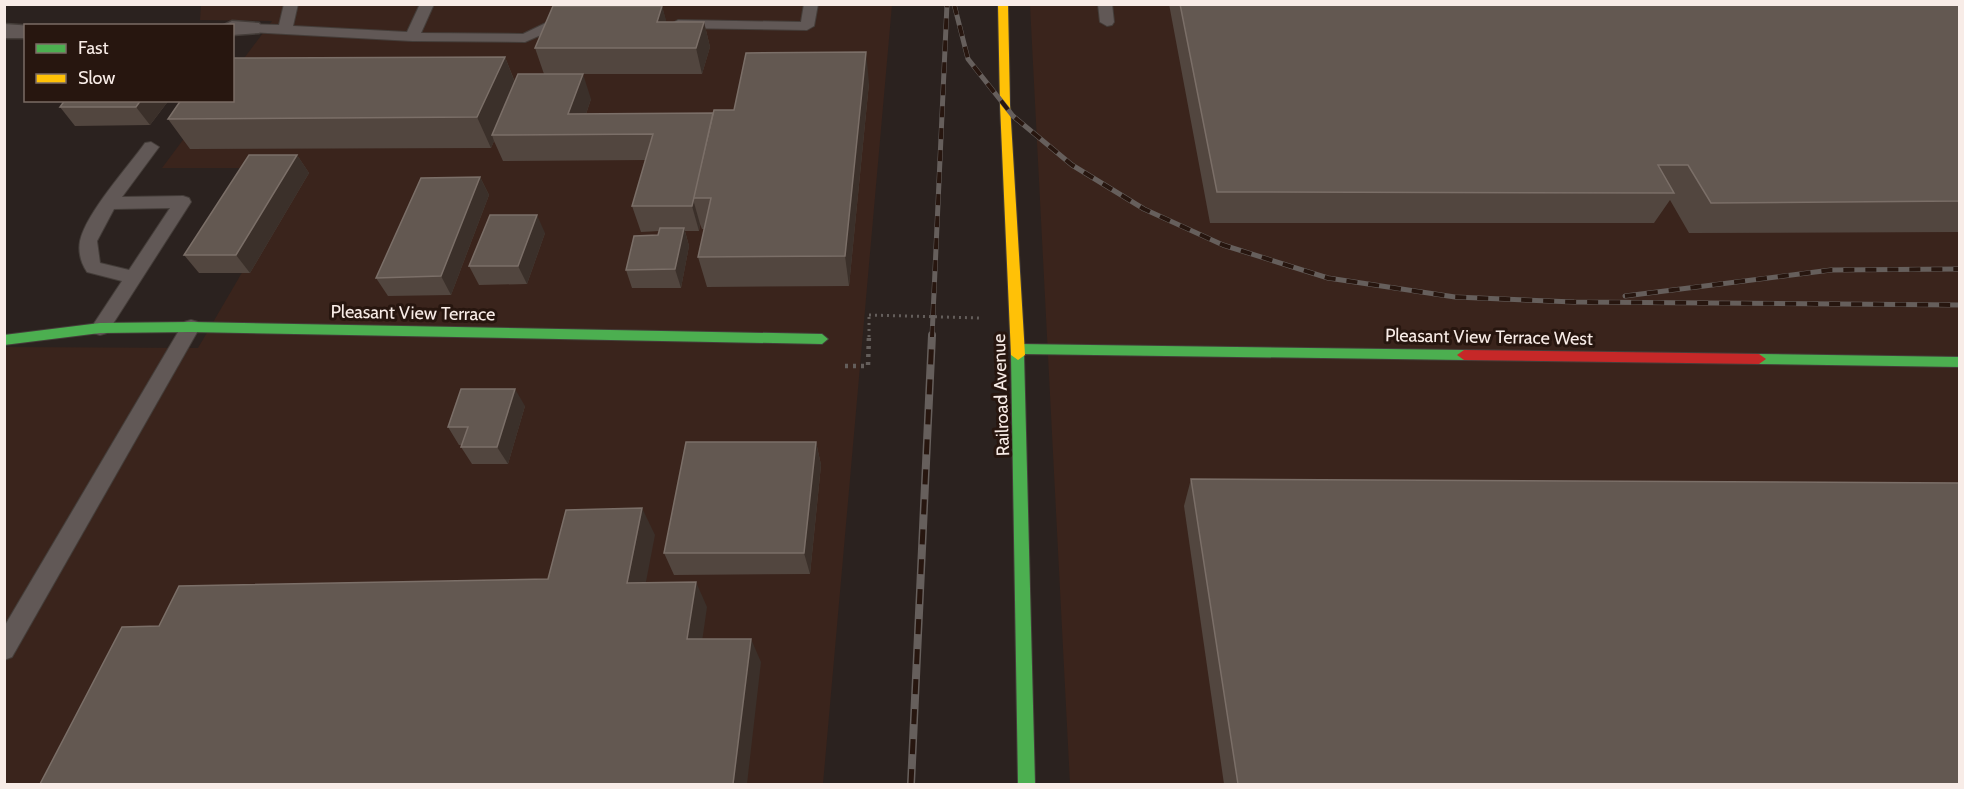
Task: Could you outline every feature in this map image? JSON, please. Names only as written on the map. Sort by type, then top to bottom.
[{"type":"street","name":"Railroad Avenue","points":[[1003,4],[1005,105],[1018,349],[1026,784]]},
{"type":"street","points":[[4,31],[24,31]]},
{"type":"street","name":"Pleasant View Terrace","points":[[4,340],[100,328],[191,327],[822,339]]},
{"type":"street","name":"Pleasant View Terrace West","points":[[1018,349],[1959,362]]},
{"type":"lane","points":[[285,30],[291,4]]},
{"type":"lane","points":[[412,37],[427,4]]},
{"type":"lane","points":[[664,24],[807,26],[811,4]]},
{"type":"lane","points":[[1105,4],[1107,22]]},
{"type":"lane","points":[[241,28],[412,37],[525,38],[557,23],[581,23]]},
{"type":"lane","points":[[134,277],[93,268],[87,252],[92,232],[109,203],[151,147]]},
{"type":"lane","points":[[100,328],[183,202],[109,203]]},
{"type":"lane","points":[[6,642],[191,327]]},
{"type":"path","points":[[868,366],[869,315],[980,318]]},
{"type":"shaded area","points":[[201,5],[892,5],[823,784],[5,784],[5,347],[198,348],[303,168],[162,168],[211,102],[234,102],[234,72],[272,21],[200,20]]},
{"type":"shaded area","points":[[1030,5],[1959,5],[1959,784],[1070,784]]},
{"type":"building","points":[[1180,4],[1959,4],[1959,201],[1711,203],[1688,165],[1658,165],[1674,193],[1217,192]]},
{"type":"building","points":[[553,6],[662,6],[657,22],[704,22],[696,48],[535,48]]},
{"type":"building","points":[[866,52],[845,256],[698,257],[711,198],[693,198],[714,110],[734,110],[746,53]]},
{"type":"building","points":[[505,57],[477,117],[168,119],[180,102],[234,102],[234,58]]},
{"type":"building","points":[[518,74],[583,74],[568,114],[713,113],[692,206],[632,206],[653,134],[492,135]]},
{"type":"building","points":[[64,102],[140,102],[136,107],[60,107]]},
{"type":"building","points":[[249,155],[297,155],[236,255],[184,255]]},
{"type":"building","points":[[480,177],[441,276],[376,278],[421,178]]},
{"type":"building","points":[[490,215],[537,215],[518,266],[469,266]]},
{"type":"building","points":[[660,228],[684,228],[675,269],[626,270],[634,236],[658,235]]},
{"type":"building","points":[[461,389],[515,389],[497,447],[461,447],[468,427],[448,427]]},
{"type":"building","points":[[686,442],[816,442],[804,553],[664,553]]},
{"type":"building","points":[[1191,479],[1959,483],[1959,784],[1238,784]]},
{"type":"building","points":[[642,508],[627,583],[696,582],[687,639],[751,639],[733,784],[40,784],[122,627],[159,626],[179,586],[548,579],[566,510]]},
{"type":"railway","points":[[932,337],[947,4]]},
{"type":"railway","points":[[954,4],[968,59],[1013,116],[1072,165],[1144,209],[1223,245],[1328,278],[1455,297],[1574,302],[1960,305]]},
{"type":"railway","points":[[1625,296],[1831,270],[1960,269]]},
{"type":"railway","points":[[911,784],[932,335]]},
{"type":"traffic: fast","points":[[4,340],[100,328],[191,327],[822,339]]},
{"type":"traffic: fast","points":[[1018,349],[1464,355]]},
{"type":"traffic: fast","points":[[1018,355],[1026,784]]},
{"type":"traffic: fast","points":[[1759,359],[1960,362]]},
{"type":"traffic: slow","points":[[1003,4],[1005,105],[1018,355]]},
{"type":"traffic: jam","points":[[1464,355],[1759,359]]}]
